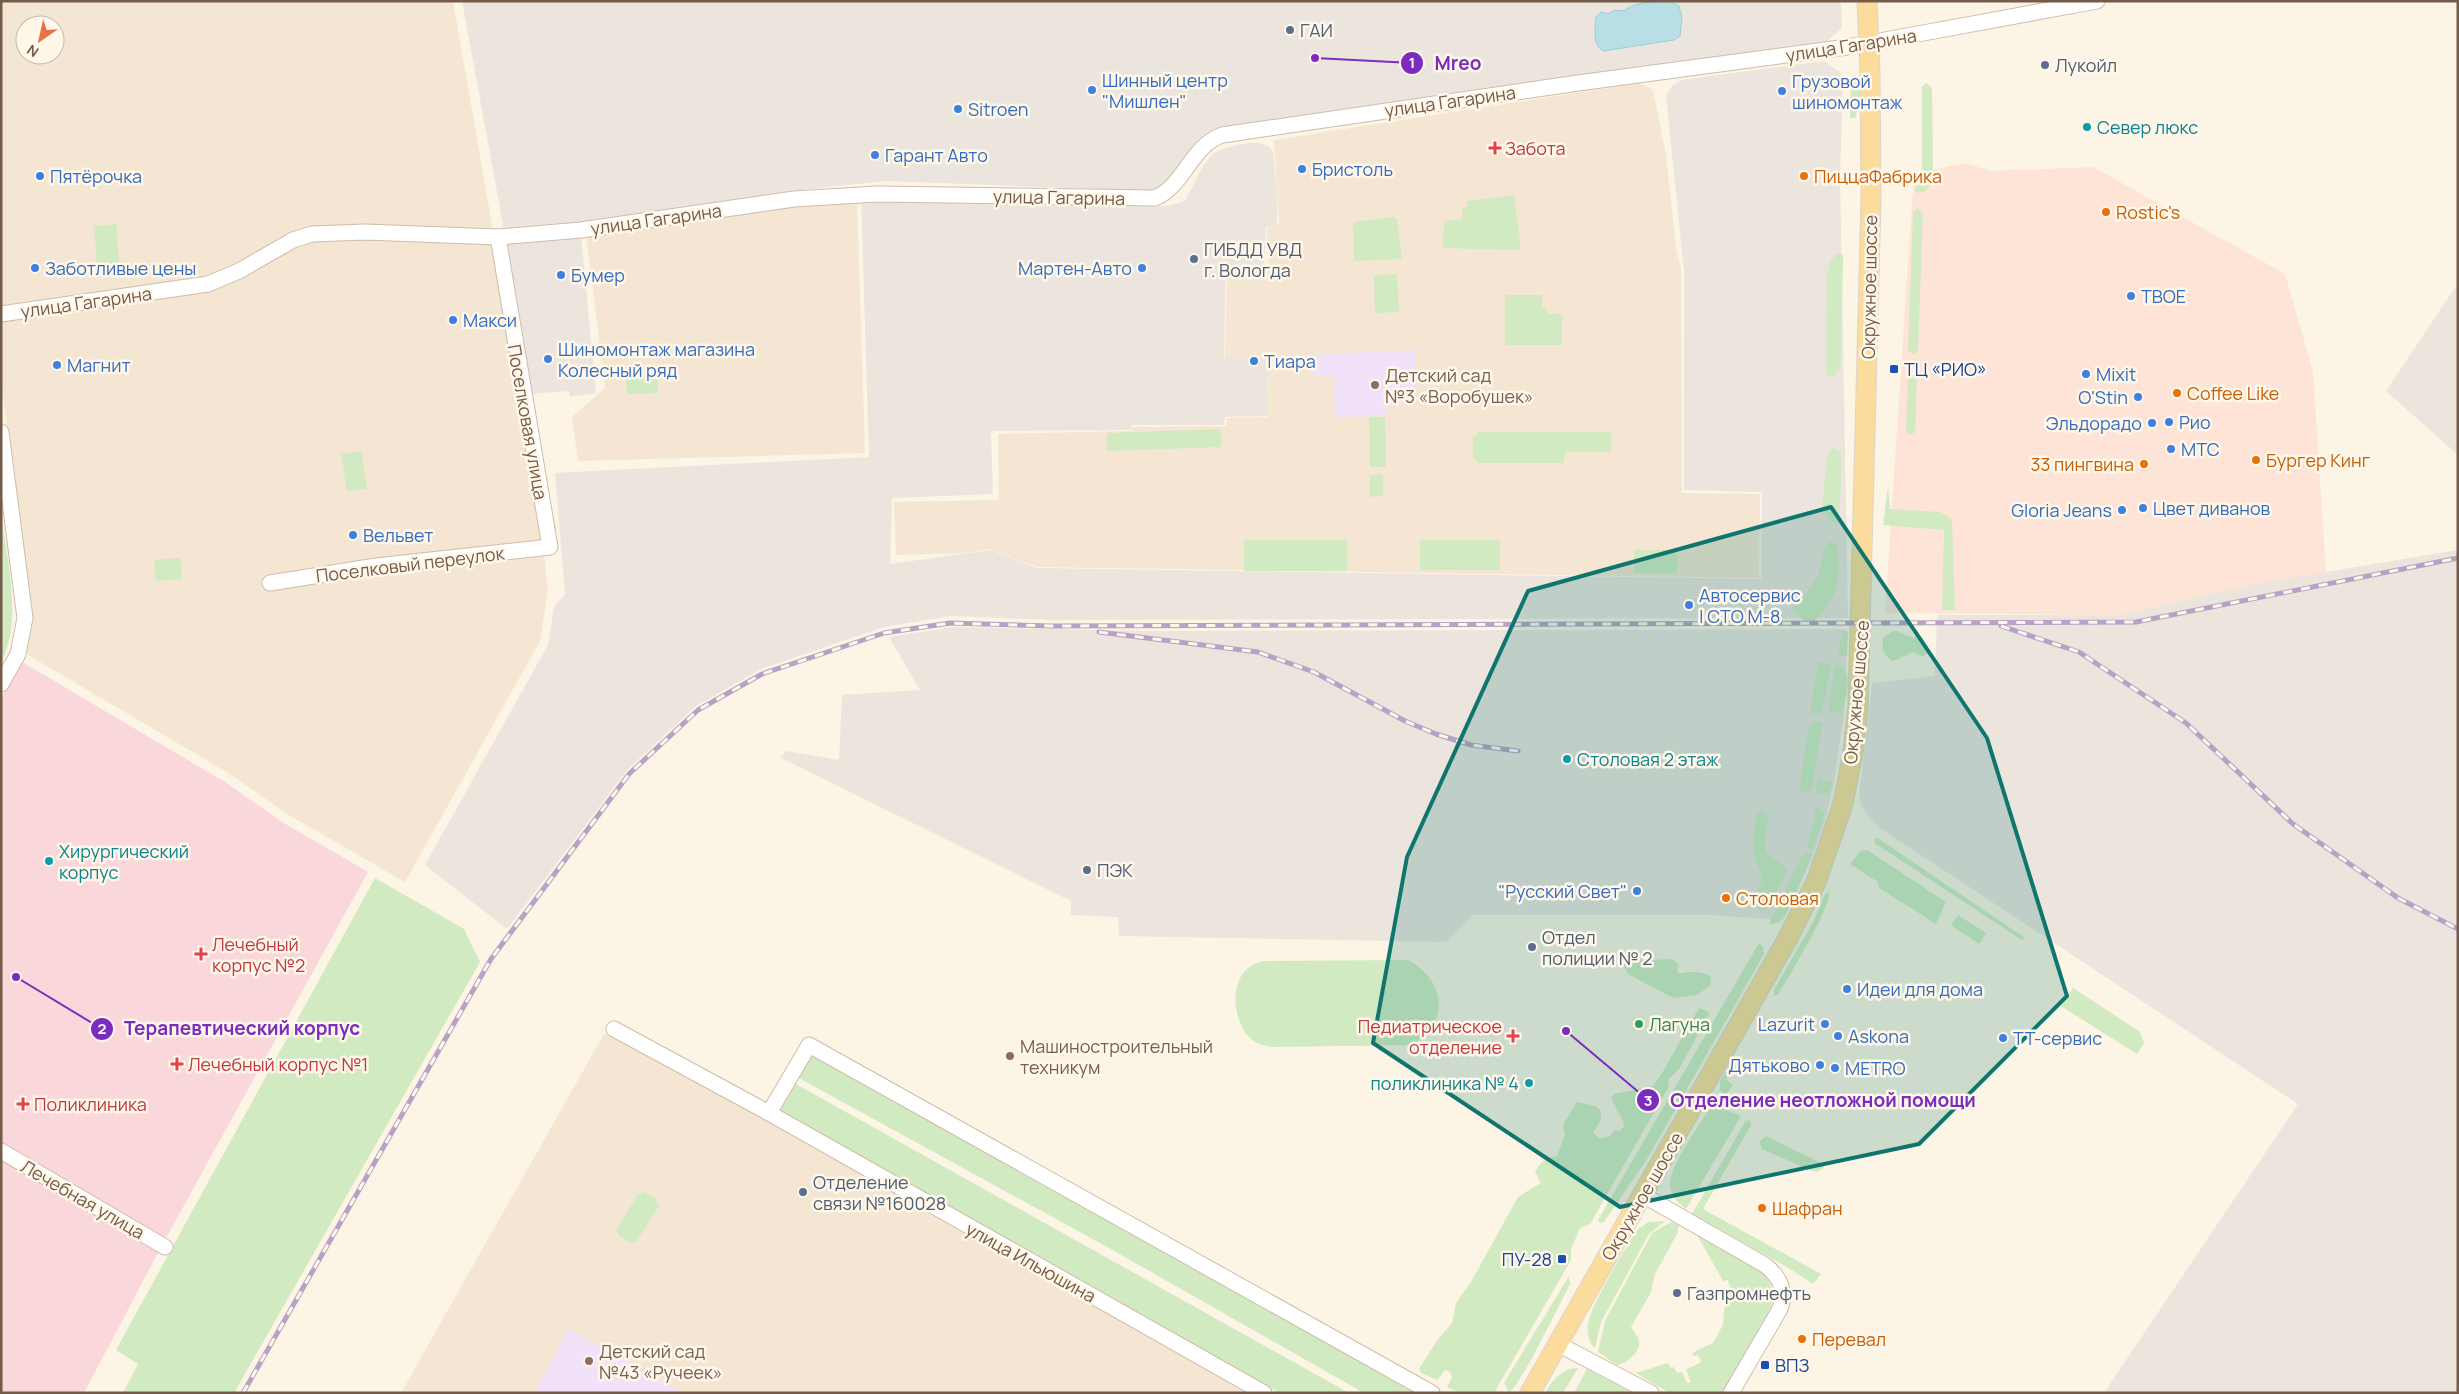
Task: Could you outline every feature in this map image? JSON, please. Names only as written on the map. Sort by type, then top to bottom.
[{"type":"main road","name":"Окружное шоссе","points":[[1530,1393],[1764,983],[1803,910],[1827,856],[1847,786],[1858,707],[1862,624],[1871,197],[1869,43],[1866,1]]},
{"type":"street","name":"улица Гагарина","points":[[1,314],[208,284],[239,271],[293,240],[312,234],[364,232],[498,238],[582,230],[794,199],[878,194],[1155,198],[1168,190],[1202,146],[1222,135],[1869,43],[2097,1]]},
{"type":"street","name":"Поселковая улица","points":[[498,238],[550,547]]},
{"type":"street","points":[[1,432],[25,618],[18,654],[1,684]]},
{"type":"street","name":"Поселковый переулок","points":[[270,583],[376,566],[550,547]]},
{"type":"street","name":"улица Ильюшина","points":[[614,1028],[770,1113],[1264,1393]]},
{"type":"street","points":[[770,1113],[809,1045],[1432,1393]]},
{"type":"street","name":"Лечебная улица","points":[[1,1152],[165,1247]]},
{"type":"street","points":[[1643,1195],[1765,1265],[1777,1276],[1781,1285],[1783,1301],[1780,1309],[1731,1393]]},
{"type":"street","points":[[1558,1344],[1651,1393]]},
{"type":"highlighted area","points":[[1831,507],[1987,738],[2067,996],[1919,1144],[1620,1207],[1373,1043],[1407,857],[1528,591]]},
{"type":"shaded area","points":[[1,1],[453,1],[493,231],[310,229],[238,266],[207,278],[1,306]]},
{"type":"shaded area","points":[[462,1],[1841,1],[1842,28],[1826,42],[1212,129],[1202,136],[1164,184],[1151,191],[887,181],[790,191],[579,223],[504,230]]},
{"type":"shaded area","points":[[1824,61],[1840,72],[1843,82],[1840,175],[1848,618],[1051,620],[951,616],[884,627],[761,669],[696,706],[627,770],[507,929],[425,865],[548,645],[554,607],[565,594],[555,473],[869,457],[861,197],[1168,206],[1185,201],[1203,166],[1212,154],[1225,148],[1247,143],[1259,143],[1269,147],[1273,152],[1277,192],[1277,225],[1266,227],[1264,267],[1226,267],[1224,358],[1267,358],[1268,416],[1225,417],[1224,425],[1131,425],[1131,430],[991,431],[993,494],[892,498],[890,564],[990,550],[1037,568],[1761,579],[1762,492],[1684,490],[1684,271],[1666,96],[1672,86],[1681,80]]},
{"type":"shaded area","points":[[1640,83],[1653,90],[1666,155],[1676,248],[1681,268],[1682,493],[1760,494],[1759,578],[1037,567],[989,549],[965,553],[896,555],[894,502],[999,500],[998,434],[1132,431],[1132,427],[1226,426],[1227,418],[1268,417],[1267,358],[1225,358],[1227,268],[1269,269],[1267,228],[1279,224],[1274,140]]},
{"type":"shaded area","points":[[1965,163],[1991,171],[2093,167],[2285,274],[2313,372],[2326,572],[2122,615],[1885,613],[1914,174]]},
{"type":"shaded area","points":[[857,198],[865,453],[578,461],[572,417],[605,388],[586,234]]},
{"type":"shaded area","points":[[581,235],[596,393],[570,397],[569,391],[530,394],[505,242]]},
{"type":"shaded area","points":[[365,238],[493,244],[543,545],[548,591],[540,641],[405,882],[287,814],[230,774],[23,652],[21,537],[1,380],[1,321],[207,292],[296,244],[312,239]]},
{"type":"shaded area","points":[[2458,283],[2458,455],[2386,391]]},
{"type":"shaded area","name":"Детский сад №3 «Воробушек»","points":[[1415,350],[1416,394],[1410,405],[1386,407],[1386,416],[1335,417],[1334,375],[1312,376],[1311,355]]},
{"type":"shaded area","points":[[2458,550],[2458,1393],[2104,1393],[2298,1104],[1880,828],[1862,807],[1859,796],[1872,683],[1935,676],[1937,615],[2122,615],[2254,584]]},
{"type":"shaded area","points":[[952,627],[1143,631],[1847,629],[1845,705],[1834,782],[1825,821],[1812,858],[1783,920],[1708,915],[1473,915],[1446,942],[1119,936],[1118,917],[1071,915],[1071,901],[781,758],[786,751],[839,760],[842,695],[920,690],[889,637]]},
{"type":"shaded area","points":[[22,662],[225,782],[282,822],[368,872],[161,1247],[84,1393],[1,1393],[1,698]]},
{"type":"shaded area","points":[[604,1034],[623,1039],[1255,1393],[401,1393]]},
{"type":"shaded area","name":"Детский сад №43 «Ручеек»","points":[[569,1329],[683,1393],[534,1393]]},
{"type":"green space","points":[[1851,76],[1861,76],[1859,105],[1855,118],[1850,118]]},
{"type":"green space","points":[[1926,83],[1932,88],[1933,178],[1928,189],[1917,193],[1914,189],[1922,181],[1922,87]]},
{"type":"green space","points":[[1514,195],[1521,250],[1443,248],[1444,221],[1463,219],[1462,208],[1468,207],[1467,201]]},
{"type":"green space","points":[[1918,208],[1923,213],[1918,351],[1914,355],[1908,351],[1913,212]]},
{"type":"green space","points":[[1394,217],[1397,220],[1402,259],[1354,261],[1353,222]]},
{"type":"green space","points":[[116,224],[119,263],[97,265],[94,226]]},
{"type":"green space","points":[[1837,253],[1843,255],[1841,363],[1834,376],[1828,376],[1826,369],[1827,276],[1830,262]]},
{"type":"green space","points":[[1397,274],[1399,312],[1375,313],[1374,275]]},
{"type":"green space","points":[[1505,295],[1542,295],[1542,308],[1547,309],[1547,314],[1562,314],[1562,345],[1505,345]]},
{"type":"green space","points":[[657,373],[658,393],[627,394],[626,375]]},
{"type":"green space","points":[[1908,375],[1917,375],[1915,432],[1911,435],[1906,432]]},
{"type":"green space","points":[[1369,417],[1385,417],[1386,467],[1370,467]]},
{"type":"green space","points":[[1221,429],[1221,447],[1107,451],[1107,433]]},
{"type":"green space","points":[[1479,432],[1611,432],[1611,452],[1565,452],[1564,463],[1479,463],[1473,458],[1473,437]]},
{"type":"green space","points":[[1832,447],[1840,451],[1842,459],[1839,523],[1830,521],[1822,505],[1828,454]]},
{"type":"green space","points":[[361,451],[367,489],[347,491],[341,454]]},
{"type":"green space","points":[[1370,475],[1383,475],[1383,496],[1370,497]]},
{"type":"green space","points":[[1888,487],[1890,509],[1940,512],[1952,520],[1955,610],[1942,610],[1944,530],[1883,525]]},
{"type":"green space","points":[[1,515],[12,590],[12,610],[8,646],[1,662]]},
{"type":"green space","points":[[1244,540],[1347,540],[1347,571],[1244,571]]},
{"type":"green space","points":[[1420,540],[1500,540],[1500,570],[1420,570]]},
{"type":"green space","points":[[1831,542],[1838,546],[1838,575],[1834,596],[1815,621],[1804,621],[1794,612],[1793,605],[1802,598],[1814,583],[1821,566],[1825,547],[1827,543]]},
{"type":"green space","points":[[1634,550],[1677,550],[1677,573],[1634,573]]},
{"type":"green space","points":[[180,558],[182,579],[156,581],[154,560]]},
{"type":"green space","points":[[1842,631],[1848,632],[1847,656],[1838,656]]},
{"type":"green space","points":[[1896,631],[1914,638],[1917,635],[1923,638],[1930,651],[1923,657],[1913,652],[1893,661],[1884,652],[1883,638]]},
{"type":"green space","points":[[1818,662],[1831,664],[1822,713],[1810,713]]},
{"type":"green space","points":[[1835,665],[1842,666],[1845,670],[1848,681],[1847,694],[1841,711],[1828,714]]},
{"type":"green space","points":[[1818,721],[1822,723],[1812,789],[1808,792],[1799,791],[1809,725]]},
{"type":"green space","points":[[1818,779],[1833,784],[1829,793],[1815,794]]},
{"type":"green space","points":[[1814,808],[1820,809],[1825,813],[1813,850],[1807,847],[1815,819]]},
{"type":"green space","points":[[1758,813],[1767,814],[1768,819],[1765,844],[1767,854],[1787,869],[1769,909],[1761,910],[1752,905],[1751,899],[1760,887],[1762,879],[1753,843],[1756,817]]},
{"type":"green space","points":[[1876,838],[2025,938],[2022,940],[1876,844],[1874,842]]},
{"type":"green space","points":[[1867,850],[1946,902],[1936,924],[1879,888],[1878,882],[1850,864],[1861,851]]},
{"type":"green space","points":[[1804,852],[1812,854],[1789,909],[1780,921],[1769,924]]},
{"type":"green space","points":[[375,878],[464,929],[480,962],[234,1393],[123,1393],[138,1364],[116,1350]]},
{"type":"green space","points":[[1829,892],[1824,912],[1778,995],[1774,996],[1774,990],[1812,924],[1825,894]]},
{"type":"green space","points":[[1958,915],[1986,933],[1979,944],[1951,925]]},
{"type":"green space","points":[[1759,943],[1763,947],[1764,954],[1647,1159],[1604,1222],[1600,1223],[1598,1220]]},
{"type":"green space","points":[[1672,959],[1679,965],[1677,970],[1679,974],[1691,972],[1708,975],[1711,977],[1710,986],[1697,995],[1673,998],[1628,974],[1623,964],[1625,961]]},
{"type":"green space","points":[[1408,960],[1421,968],[1430,979],[1436,990],[1439,1002],[1438,1014],[1433,1025],[1424,1036],[1411,1045],[1271,1047],[1259,1044],[1250,1038],[1239,1020],[1236,1008],[1237,986],[1241,976],[1248,968],[1262,961]]},
{"type":"green space","points":[[2073,988],[2140,1032],[2144,1043],[2137,1054],[2061,1006]]},
{"type":"green space","points":[[1699,1008],[1707,1011],[1709,1014],[1679,1069],[1669,1079],[1668,1088],[1590,1224],[1580,1228],[1571,1249],[1571,1260],[1494,1393],[1460,1393],[1447,1387],[1452,1377],[1450,1372],[1445,1370],[1437,1380],[1421,1373],[1419,1369],[1436,1342],[1452,1323],[1456,1303],[1471,1282],[1518,1197],[1541,1183],[1535,1172],[1537,1168],[1549,1158],[1557,1156],[1565,1135],[1563,1125],[1577,1102],[1595,1106],[1601,1111],[1601,1119],[1593,1133],[1601,1139],[1611,1135],[1614,1130],[1619,1131],[1624,1127],[1623,1121],[1611,1098],[1614,1094],[1653,1086]]},
{"type":"green space","points":[[810,1055],[1418,1393],[1364,1393],[1109,1248],[797,1077]]},
{"type":"green space","points":[[1735,1056],[1736,1061],[1726,1079],[1733,1085],[1726,1095],[1720,1091],[1720,1081]]},
{"type":"green space","points":[[794,1083],[1349,1393],[1280,1393],[778,1112]]},
{"type":"green space","points":[[1715,1105],[1741,1116],[1686,1209],[1677,1202],[1671,1192],[1672,1176],[1675,1166],[1686,1146],[1709,1109]]},
{"type":"green space","points":[[1749,1120],[1751,1125],[1703,1209],[1821,1274],[1813,1284],[1787,1267],[1692,1214],[1745,1122]]},
{"type":"green space","points":[[1766,1136],[1823,1164],[1824,1168],[1817,1172],[1812,1171],[1762,1149],[1759,1142]]},
{"type":"green space","points":[[644,1192],[655,1198],[659,1206],[637,1241],[632,1243],[619,1236],[617,1229],[638,1194]]},
{"type":"green space","points":[[1665,1221],[1649,1234],[1601,1322],[1595,1348],[1588,1337],[1588,1323],[1610,1275],[1638,1229],[1649,1222]]},
{"type":"green space","points":[[1671,1222],[1679,1225],[1677,1234],[1655,1274],[1651,1292],[1631,1327],[1639,1340],[1638,1350],[1628,1360],[1617,1365],[1598,1352],[1605,1321],[1652,1233]]},
{"type":"green space","points":[[1696,1233],[1763,1273],[1770,1284],[1773,1297],[1767,1317],[1753,1344],[1721,1393],[1669,1393],[1636,1373],[1668,1363],[1670,1368],[1674,1367],[1677,1373],[1682,1372],[1687,1383],[1691,1382],[1686,1370],[1701,1362],[1698,1355],[1694,1356],[1692,1353],[1713,1343],[1723,1325],[1726,1292],[1730,1288],[1728,1280],[1723,1281]]},
{"type":"green space","points":[[1569,1276],[1570,1284],[1540,1342],[1522,1375],[1509,1392],[1504,1383]]},
{"type":"green space","points":[[1578,1368],[1563,1393],[1546,1393],[1551,1384],[1563,1372]]},
{"type":"green space","points":[[1587,1369],[1632,1393],[1574,1393]]},
{"type":"water","points":[[1670,1],[1679,6],[1682,17],[1680,36],[1674,40],[1603,51],[1597,44],[1595,36],[1596,17],[1601,12],[1608,14],[1615,10],[1624,11],[1634,5]]},
{"type":"railway","points":[[243,1393],[491,959],[629,774],[698,710],[762,674],[884,633],[950,623],[1050,626],[2136,622],[2458,558]]},
{"type":"railway","points":[[2001,626],[2079,652],[2186,723],[2293,824],[2398,898],[2458,929]]},
{"type":"railway","points":[[1099,632],[1258,652],[1314,672],[1405,721],[1436,734],[1471,745],[1518,751]]},
{"type":"place","name":"ГАИ","points":[[1290,30]]},
{"type":"place","name":"Mreo","points":[[1315,58]]},
{"type":"place","name":"Лукойл","points":[[2045,65]]},
{"type":"place","name":"Шинный центр \"Мишлен\"","points":[[1092,90]]},
{"type":"place","name":"Грузовой шиномонтаж","points":[[1782,91]]},
{"type":"place","name":"Sitroen","points":[[958,109]]},
{"type":"place","name":"Север люкс","points":[[2087,127]]},
{"type":"place","name":"Забота","points":[[1495,148]]},
{"type":"place","name":"Гарант Авто","points":[[875,155]]},
{"type":"place","name":"Бристоль","points":[[1302,169]]},
{"type":"place","name":"Пятёрочка","points":[[40,176]]},
{"type":"place","name":"ПиццаФабрика","points":[[1804,176]]},
{"type":"place","name":"Rostic's","points":[[2106,212]]},
{"type":"place","name":"ГИБДД УВД г. Вологда","points":[[1194,259]]},
{"type":"place","name":"Заботливые цены","points":[[35,268]]},
{"type":"place","name":"Мартен-Авто","points":[[1142,268]]},
{"type":"place","name":"Бумер","points":[[561,275]]},
{"type":"place","name":"ТВОЕ","points":[[2131,296]]},
{"type":"place","name":"Макси","points":[[453,320]]},
{"type":"place","name":"Шиномонтаж магазина Колесный ряд","points":[[548,359]]},
{"type":"place","name":"Тиара","points":[[1254,361]]},
{"type":"place","name":"Магнит","points":[[57,365]]},
{"type":"place","name":"ТЦ «РИО»","points":[[1894,369]]},
{"type":"place","name":"Mixit","points":[[2086,374]]},
{"type":"place","name":"Детский сад №3 «Воробушек»","points":[[1375,385]]},
{"type":"place","name":"Coffee Like","points":[[2177,393]]},
{"type":"place","name":"O'Stin","points":[[2138,397]]},
{"type":"place","name":"Рио","points":[[2169,422]]},
{"type":"place","name":"Эльдорадо","points":[[2152,423]]},
{"type":"place","name":"МТС","points":[[2171,449]]},
{"type":"place","name":"Бургер Кинг","points":[[2256,460]]},
{"type":"place","name":"33 пингвина","points":[[2144,464]]},
{"type":"place","name":"Цвет диванов","points":[[2143,508]]},
{"type":"place","name":"Gloria Jeans","points":[[2122,510]]},
{"type":"place","name":"Вельвет","points":[[353,535]]},
{"type":"place","name":"Автосервис | СТО М-8","points":[[1689,605]]},
{"type":"place","name":"Столовая 2 этаж","points":[[1567,759]]},
{"type":"place","name":"Хирургический корпус","points":[[49,861]]},
{"type":"place","name":"ПЭК","points":[[1087,870]]},
{"type":"place","name":"\"Русский Свет\"","points":[[1637,891]]},
{"type":"place","name":"Столовая","points":[[1726,898]]},
{"type":"place","name":"Отдел полиции № 2","points":[[1532,947]]},
{"type":"place","name":"Лечебный корпус №2","points":[[201,954]]},
{"type":"place","name":"Терапевтический корпус","points":[[16,977]]},
{"type":"place","name":"Идеи для дома","points":[[1847,989]]},
{"type":"place","name":"Лагуна","points":[[1639,1024]]},
{"type":"place","name":"Lazurit","points":[[1825,1024]]},
{"type":"place","name":"Отделение неотложной помощи","points":[[1566,1031]]},
{"type":"place","name":"Педиатрическое отделение","points":[[1513,1036]]},
{"type":"place","name":"Askona","points":[[1838,1036]]},
{"type":"place","name":"ТТ-сервис","points":[[2003,1038]]},
{"type":"place","name":"Машиностроительный техникум","points":[[1010,1056]]},
{"type":"place","name":"Лечебный корпус №1","points":[[177,1064]]},
{"type":"place","name":"Дятьково","points":[[1820,1065]]},
{"type":"place","name":"METRO","points":[[1835,1068]]},
{"type":"place","name":"поликлиника № 4","points":[[1529,1083]]},
{"type":"place","name":"Поликлиника","points":[[23,1104]]},
{"type":"place","name":"Отделение связи №160028","points":[[803,1192]]},
{"type":"place","name":"Шафран","points":[[1762,1208]]},
{"type":"place","name":"ПУ-28","points":[[1562,1259]]},
{"type":"place","name":"Газпромнефть","points":[[1677,1293]]},
{"type":"place","name":"Перевал","points":[[1802,1339]]},
{"type":"place","name":"Детский сад №43 «Ручеек»","points":[[589,1361]]},
{"type":"place","name":"ВПЗ","points":[[1765,1365]]}]
